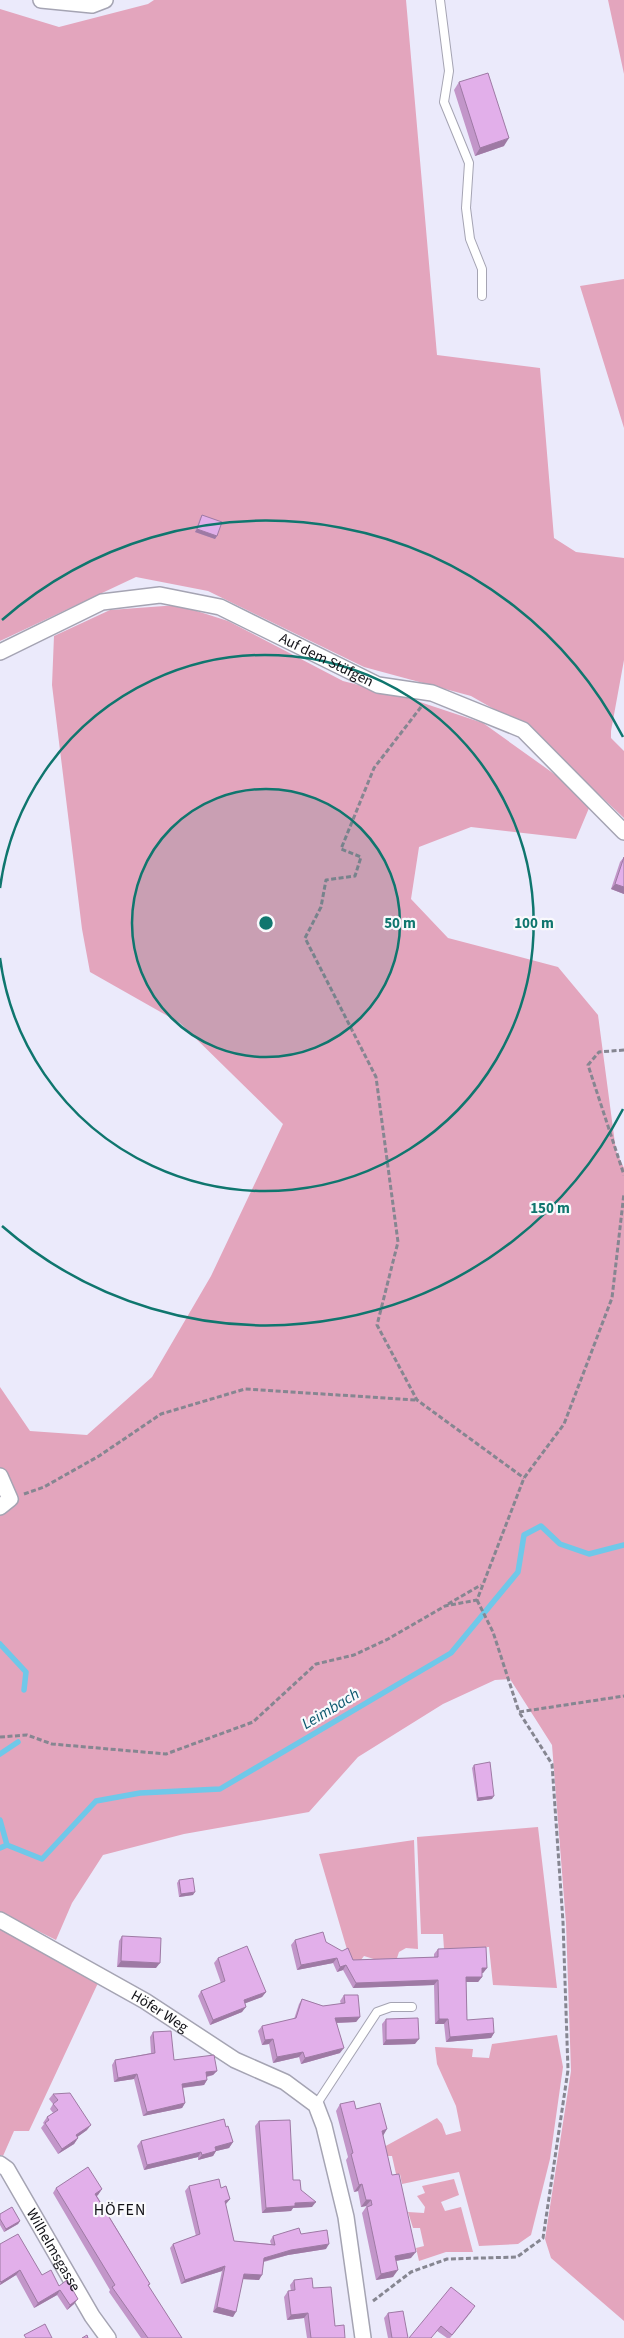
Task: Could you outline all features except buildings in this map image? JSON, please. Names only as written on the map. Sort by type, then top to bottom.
[{"type":"street","points":[[41,0],[92,5],[105,0]]},
{"type":"street","name":"Auf dem Stüfgen","points":[[0,652],[102,602],[160,595],[220,607],[378,685],[432,693],[523,730],[624,832]]},
{"type":"street","points":[[0,1476],[5,1503]]},
{"type":"street","name":"Höfer Weg","points":[[0,1920],[145,2001],[235,2060],[285,2082],[316,2105]]},
{"type":"street","points":[[316,2105],[324,2126],[346,2217],[364,2338]]},
{"type":"street","name":"Wilhelmsgasse","points":[[0,2164],[7,2169],[92,2316],[108,2338]]},
{"type":"lane","points":[[440,0],[449,71],[444,102],[469,163],[466,208],[470,239],[482,269],[482,296]]},
{"type":"lane","points":[[316,2105],[377,2012],[391,2007],[412,2007]]},
{"type":"path","points":[[432,693],[374,768],[341,849],[361,857],[355,876],[326,880],[321,907],[305,938],[376,1077],[398,1242],[377,1325],[417,1400],[524,1478]]},
{"type":"path","points":[[624,1050],[598,1052],[588,1065],[624,1175]]},
{"type":"path","points":[[360,2311],[411,2272],[446,2259],[516,2257],[543,2238],[568,2070],[563,1922],[552,1764],[519,1712],[493,1632],[477,1600],[524,1478],[564,1424],[612,1298],[624,1193]]},
{"type":"path","points":[[5,1503],[52,1483],[99,1456],[161,1414],[245,1389],[417,1400]]},
{"type":"path","points":[[0,1738],[27,1735],[52,1744],[166,1754],[253,1722],[316,1664],[354,1655],[388,1640],[482,1585]]},
{"type":"path","points":[[445,1606],[477,1600]]},
{"type":"path","points":[[519,1712],[624,1696]]},
{"type":"shaded area","points":[[154,0],[406,0],[437,355],[540,368],[554,538],[576,552],[624,558],[624,660],[611,738],[624,751],[624,818],[529,729],[471,696],[364,667],[208,591],[136,577],[0,641],[0,9],[59,27],[148,4]]},
{"type":"shaded area","points":[[608,0],[624,0],[624,74]]},
{"type":"shaded area","points":[[624,279],[624,428],[580,286]]},
{"type":"shaded area","points":[[178,605],[228,621],[343,681],[405,697],[483,723],[557,776],[589,808],[576,839],[471,827],[419,847],[411,899],[448,938],[558,967],[598,1015],[616,1151],[624,1168],[624,2321],[551,2258],[545,2239],[571,2071],[566,1923],[552,1745],[510,1679],[495,1680],[443,1704],[358,1757],[309,1812],[184,1834],[103,1855],[72,1903],[56,1940],[0,1912],[0,1387],[30,1431],[87,1435],[152,1377],[211,1276],[283,1124],[180,1023],[90,972],[82,929],[52,685],[54,636],[110,610]]},
{"type":"shaded area","points":[[538,1827],[557,1988],[493,1985],[489,1947],[444,1949],[443,1934],[421,1934],[417,1837]]},
{"type":"shaded area","points":[[414,1840],[418,1949],[406,1948],[399,1952],[397,1958],[377,1960],[364,1956],[353,1970],[319,1854]]},
{"type":"shaded area","points":[[0,1926],[98,1983],[29,2131],[14,2131],[3,2156],[0,2155]]},
{"type":"shaded area","points":[[557,2035],[563,2067],[550,2159],[531,2235],[518,2244],[479,2246],[459,2172],[402,2184],[400,2174],[396,2174],[392,2156],[384,2156],[382,2148],[437,2118],[442,2124],[446,2135],[461,2131],[456,2106],[437,2064],[435,2047],[473,2049],[472,2057],[489,2058],[492,2044]]},
{"type":"shaded area","points":[[454,2179],[459,2195],[441,2202],[445,2211],[461,2207],[473,2252],[446,2252],[419,2261],[416,2248],[424,2246],[420,2228],[413,2228],[408,2212],[424,2213],[425,2207],[417,2196],[425,2193],[422,2186]]},
{"type":"waterway","name":"Leimbach","points":[[0,1848],[7,1845],[42,1859],[96,1801],[140,1793],[220,1789],[451,1653],[518,1572],[524,1535],[541,1526],[560,1544],[589,1554],[624,1545]]},
{"type":"waterway","points":[[0,1644],[26,1672],[24,1690]]},
{"type":"waterway","points":[[0,1754],[18,1742]]},
{"type":"waterway","points":[[0,1820],[7,1845]]},
{"type":"district","name":"HÖFEN","points":[[120,2209]]}]
